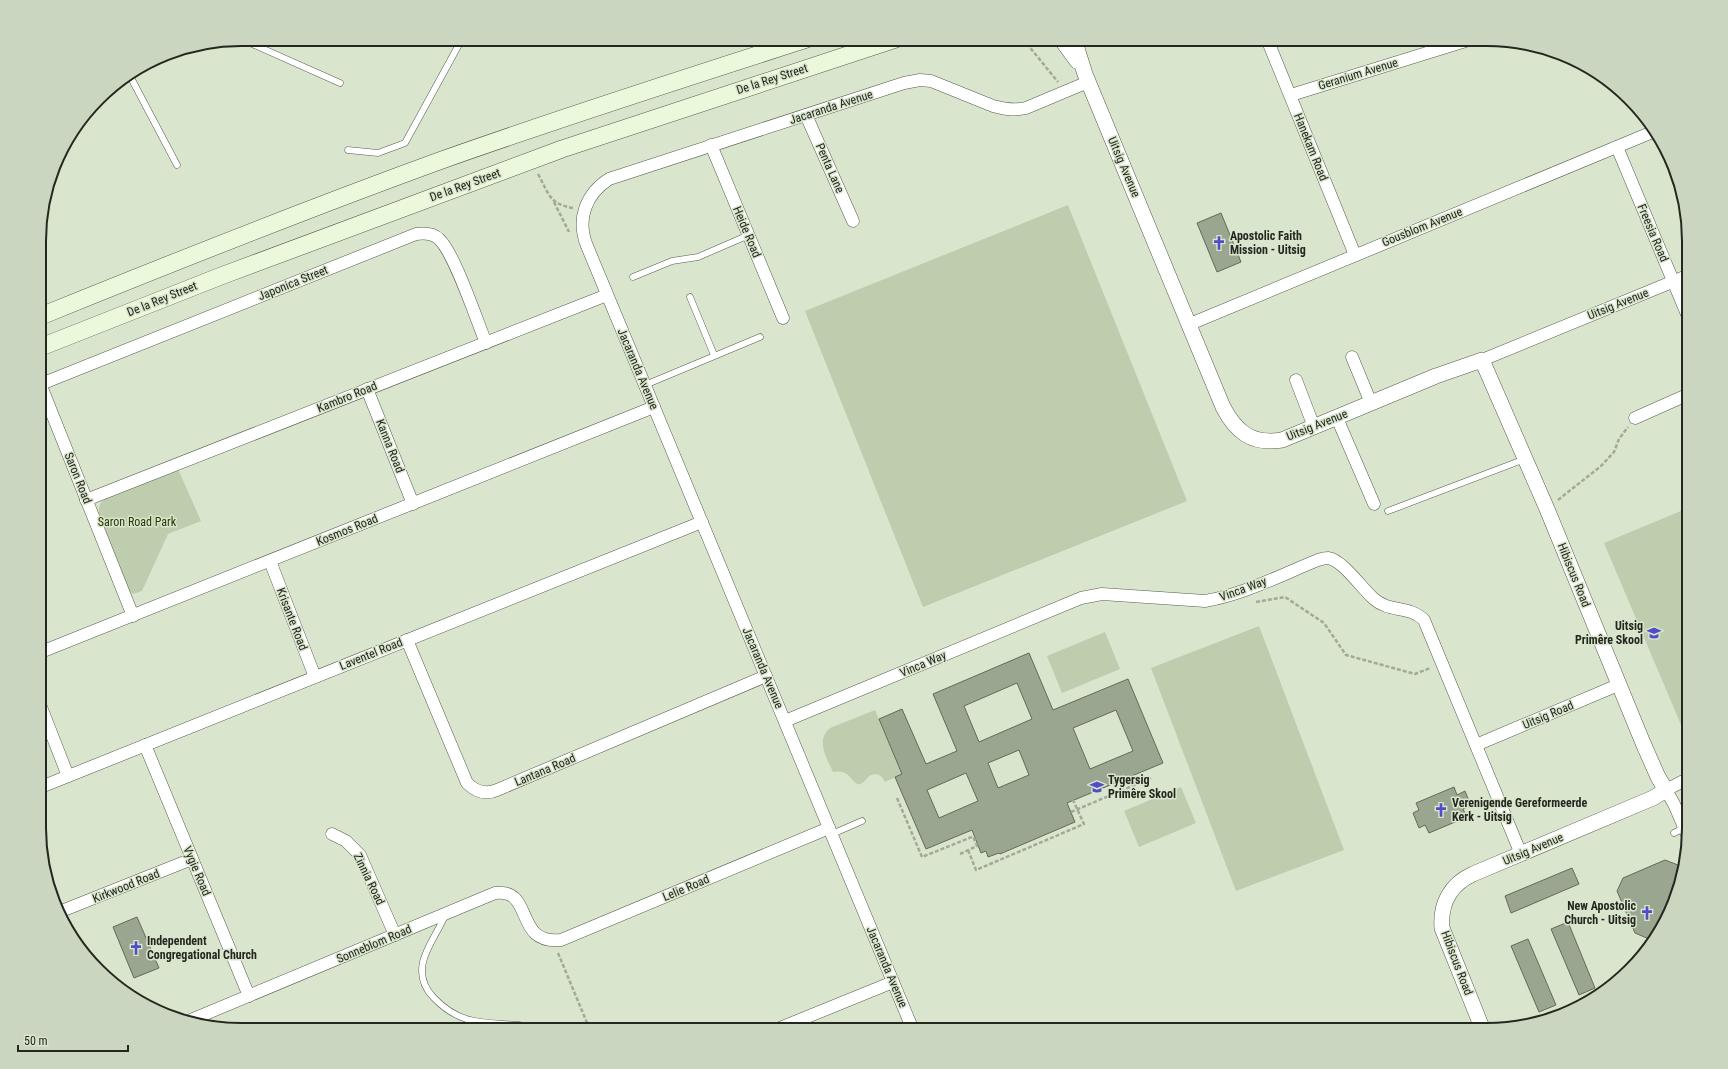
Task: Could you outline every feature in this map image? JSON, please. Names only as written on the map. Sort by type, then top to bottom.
[{"type":"main road","points":[[46,314],[321,205],[443,160],[558,119],[785,46]]},
{"type":"main road","name":"De la Rey Street","points":[[46,345],[220,276],[502,171],[772,79],[874,46]]},
{"type":"street","name":"Uitsig Avenue","points":[[1066,46],[1087,78]]},
{"type":"street","name":"Uitsig Avenue","points":[[1076,46],[1087,78],[1223,406],[1230,420],[1242,432],[1251,437],[1263,441],[1282,440],[1453,369],[1482,360],[1682,278]]},
{"type":"street","name":"Hanekam Road","points":[[1270,46],[1355,255]]},
{"type":"street","name":"Geranium Avenue","points":[[1291,95],[1449,46]]},
{"type":"street","name":"Jacaranda Avenue","points":[[910,1023],[584,239],[582,229],[584,209],[591,195],[602,183],[616,176],[904,83],[920,80],[939,84],[993,106],[1003,109],[1018,110],[1026,108],[1087,78]]},
{"type":"street","name":"Penta Lane","points":[[806,115],[853,221]]},
{"type":"street","name":"Gousblom Avenue","points":[[1190,324],[1649,133]]},
{"type":"street","name":"Heide Road","points":[[711,145],[783,318]]},
{"type":"street","name":"Freesia Road","points":[[1617,147],[1682,303]]},
{"type":"street","name":"Japonica Street","points":[[46,383],[416,234],[422,233],[439,238],[444,244],[486,343]]},
{"type":"street","name":"Kambro Road","points":[[86,500],[607,295]]},
{"type":"street","points":[[1352,357],[1371,403]]},
{"type":"street","name":"Hibiscus Road","points":[[1482,360],[1546,509],[1618,685],[1658,777],[1666,790]]},
{"type":"street","points":[[1296,380],[1314,427]]},
{"type":"street","name":"Kanna Road","points":[[367,389],[413,504]]},
{"type":"street","points":[[1635,418],[1682,397]]},
{"type":"street","name":"Saron Road","points":[[46,398],[133,616]]},
{"type":"street","name":"Kosmos Road","points":[[46,650],[654,408]]},
{"type":"street","points":[[1337,418],[1374,504]]},
{"type":"street","name":"Laventel Road","points":[[46,785],[702,522]]},
{"type":"street","name":"Vinca Way","points":[[785,721],[1081,598],[1102,594],[1205,601],[1231,595],[1318,560],[1327,558],[1341,565],[1374,599],[1384,606],[1417,614],[1424,620],[1521,854]]},
{"type":"street","name":"Krisante Road","points":[[270,561],[315,677]]},
{"type":"street","name":"Lantana Road","points":[[406,640],[467,783],[476,790],[487,793],[766,676]]},
{"type":"street","name":"Uitsig Road","points":[[1476,745],[1618,685]]},
{"type":"street","points":[[46,720],[68,776]]},
{"type":"street","name":"Vygie Road","points":[[145,745],[249,996]]},
{"type":"street","name":"Uitsig Avenue","points":[[1448,895],[1459,882],[1466,878],[1653,798],[1682,781]]},
{"type":"street","points":[[1666,790],[1674,804],[1682,833]]},
{"type":"street","name":"Lelie Road","points":[[542,938],[555,941],[567,938],[830,831]]},
{"type":"street","name":"Zinnia Road","points":[[332,834],[346,841],[360,855],[395,934]]},
{"type":"street","name":"Kirkwood Road","points":[[64,910],[192,860]]},
{"type":"street","name":"Sonneblom Road","points":[[197,1017],[496,893],[506,893],[516,898],[532,931],[542,938]]},
{"type":"street","name":"Hibiscus Road","points":[[1448,895],[1442,911],[1442,928],[1480,1023]]},
{"type":"street","points":[[792,1023],[893,982]]},
{"type":"lane","points":[[257,46],[340,83]]},
{"type":"lane","points":[[348,150],[378,153],[405,143],[458,46]]},
{"type":"lane","points":[[132,80],[177,165]]},
{"type":"lane","points":[[633,277],[672,261],[698,257],[749,235]]},
{"type":"lane","points":[[690,297],[714,355]]},
{"type":"lane","points":[[645,385],[760,337]]},
{"type":"lane","points":[[1388,511],[1525,459]]},
{"type":"lane","points":[[830,831],[862,821]]},
{"type":"lane","points":[[446,913],[437,933],[428,946],[423,962],[422,976],[430,993],[448,1010],[458,1016],[490,1023]]},
{"type":"path","points":[[1029,46],[1059,83]]},
{"type":"path","points":[[538,174],[571,235]]},
{"type":"path","points":[[554,202],[574,208]]},
{"type":"path","points":[[1546,509],[1601,466],[1614,452],[1619,439],[1635,418]]},
{"type":"path","points":[[1231,595],[1248,603],[1285,597],[1324,623],[1346,655],[1415,674],[1442,664]]},
{"type":"path","points":[[1071,812],[1151,778]]},
{"type":"path","points":[[897,798],[922,858],[974,836],[977,846],[960,854]]},
{"type":"path","points":[[968,850],[976,870],[1084,824],[1073,800]]},
{"type":"path","points":[[557,951],[587,1023]]},
{"type":"green space","points":[[1068,205],[1187,501],[923,607],[805,311]]},
{"type":"green space","name":"Saron Road Park","points":[[178,469],[201,521],[168,534],[142,591],[133,594],[129,591],[99,515],[100,505],[107,498]]},
{"type":"green space","points":[[1682,510],[1682,727],[1604,543]]},
{"type":"green space","points":[[1259,626],[1344,850],[1236,891],[1151,668]]},
{"type":"green space","points":[[1105,632],[1120,669],[1062,693],[1047,656]]},
{"type":"green space","points":[[875,710],[902,774],[885,782],[881,776],[873,774],[861,784],[858,784],[844,773],[839,771],[833,772],[825,755],[823,738],[830,728]]},
{"type":"green space","points":[[1181,787],[1196,823],[1139,847],[1124,811]]},
{"type":"building","name":"Apostolic Faith Mission - Uitsig","points":[[1221,213],[1241,262],[1217,272],[1197,223]]},
{"type":"building","points":[[1029,653],[1053,710],[1128,679],[1163,763],[1067,803],[1075,822],[1000,854],[999,853],[988,857],[986,851],[981,853],[972,830],[926,849],[895,777],[902,774],[879,719],[902,709],[926,764],[957,751],[933,694]],"holes":[[[1017,683],[1032,719],[979,742],[964,706]],[[1116,710],[1133,751],[1090,769],[1073,728]],[[1019,750],[1029,775],[998,788],[988,763]],[[966,773],[978,801],[939,818],[927,790]]]},
{"type":"building","name":"Verenigende Gereformeerde Kerk - Uitsig","points":[[1454,787],[1457,795],[1465,791],[1471,806],[1463,809],[1467,817],[1429,833],[1425,825],[1419,828],[1413,813],[1419,810],[1416,803]]},
{"type":"building","name":"New Apostolic Church - Uitsig","points":[[1665,860],[1678,865],[1672,890],[1662,914],[1648,938],[1635,933],[1617,891],[1623,878]]},
{"type":"building","points":[[1572,868],[1579,884],[1511,913],[1505,896]]},
{"type":"building","name":"Independent Congregational Church","points":[[137,917],[159,968],[134,978],[113,927]]},
{"type":"building","points":[[1568,922],[1595,988],[1579,995],[1551,929]]},
{"type":"building","points":[[1528,939],[1556,1005],[1539,1012],[1511,946]]},
{"type":"place","name":"Apostolic Faith Mission - Uitsig","points":[[1219,243]]},
{"type":"place","name":"Uitsig Primêre Skool","points":[[1654,633]]},
{"type":"place","name":"Tygersig Primêre Skool","points":[[1097,787]]},
{"type":"place","name":"Verenigende Gereformeerde Kerk - Uitsig","points":[[1441,810]]},
{"type":"place","name":"New Apostolic Church - Uitsig","points":[[1647,913]]},
{"type":"place","name":"Independent Congregational Church","points":[[136,948]]}]
